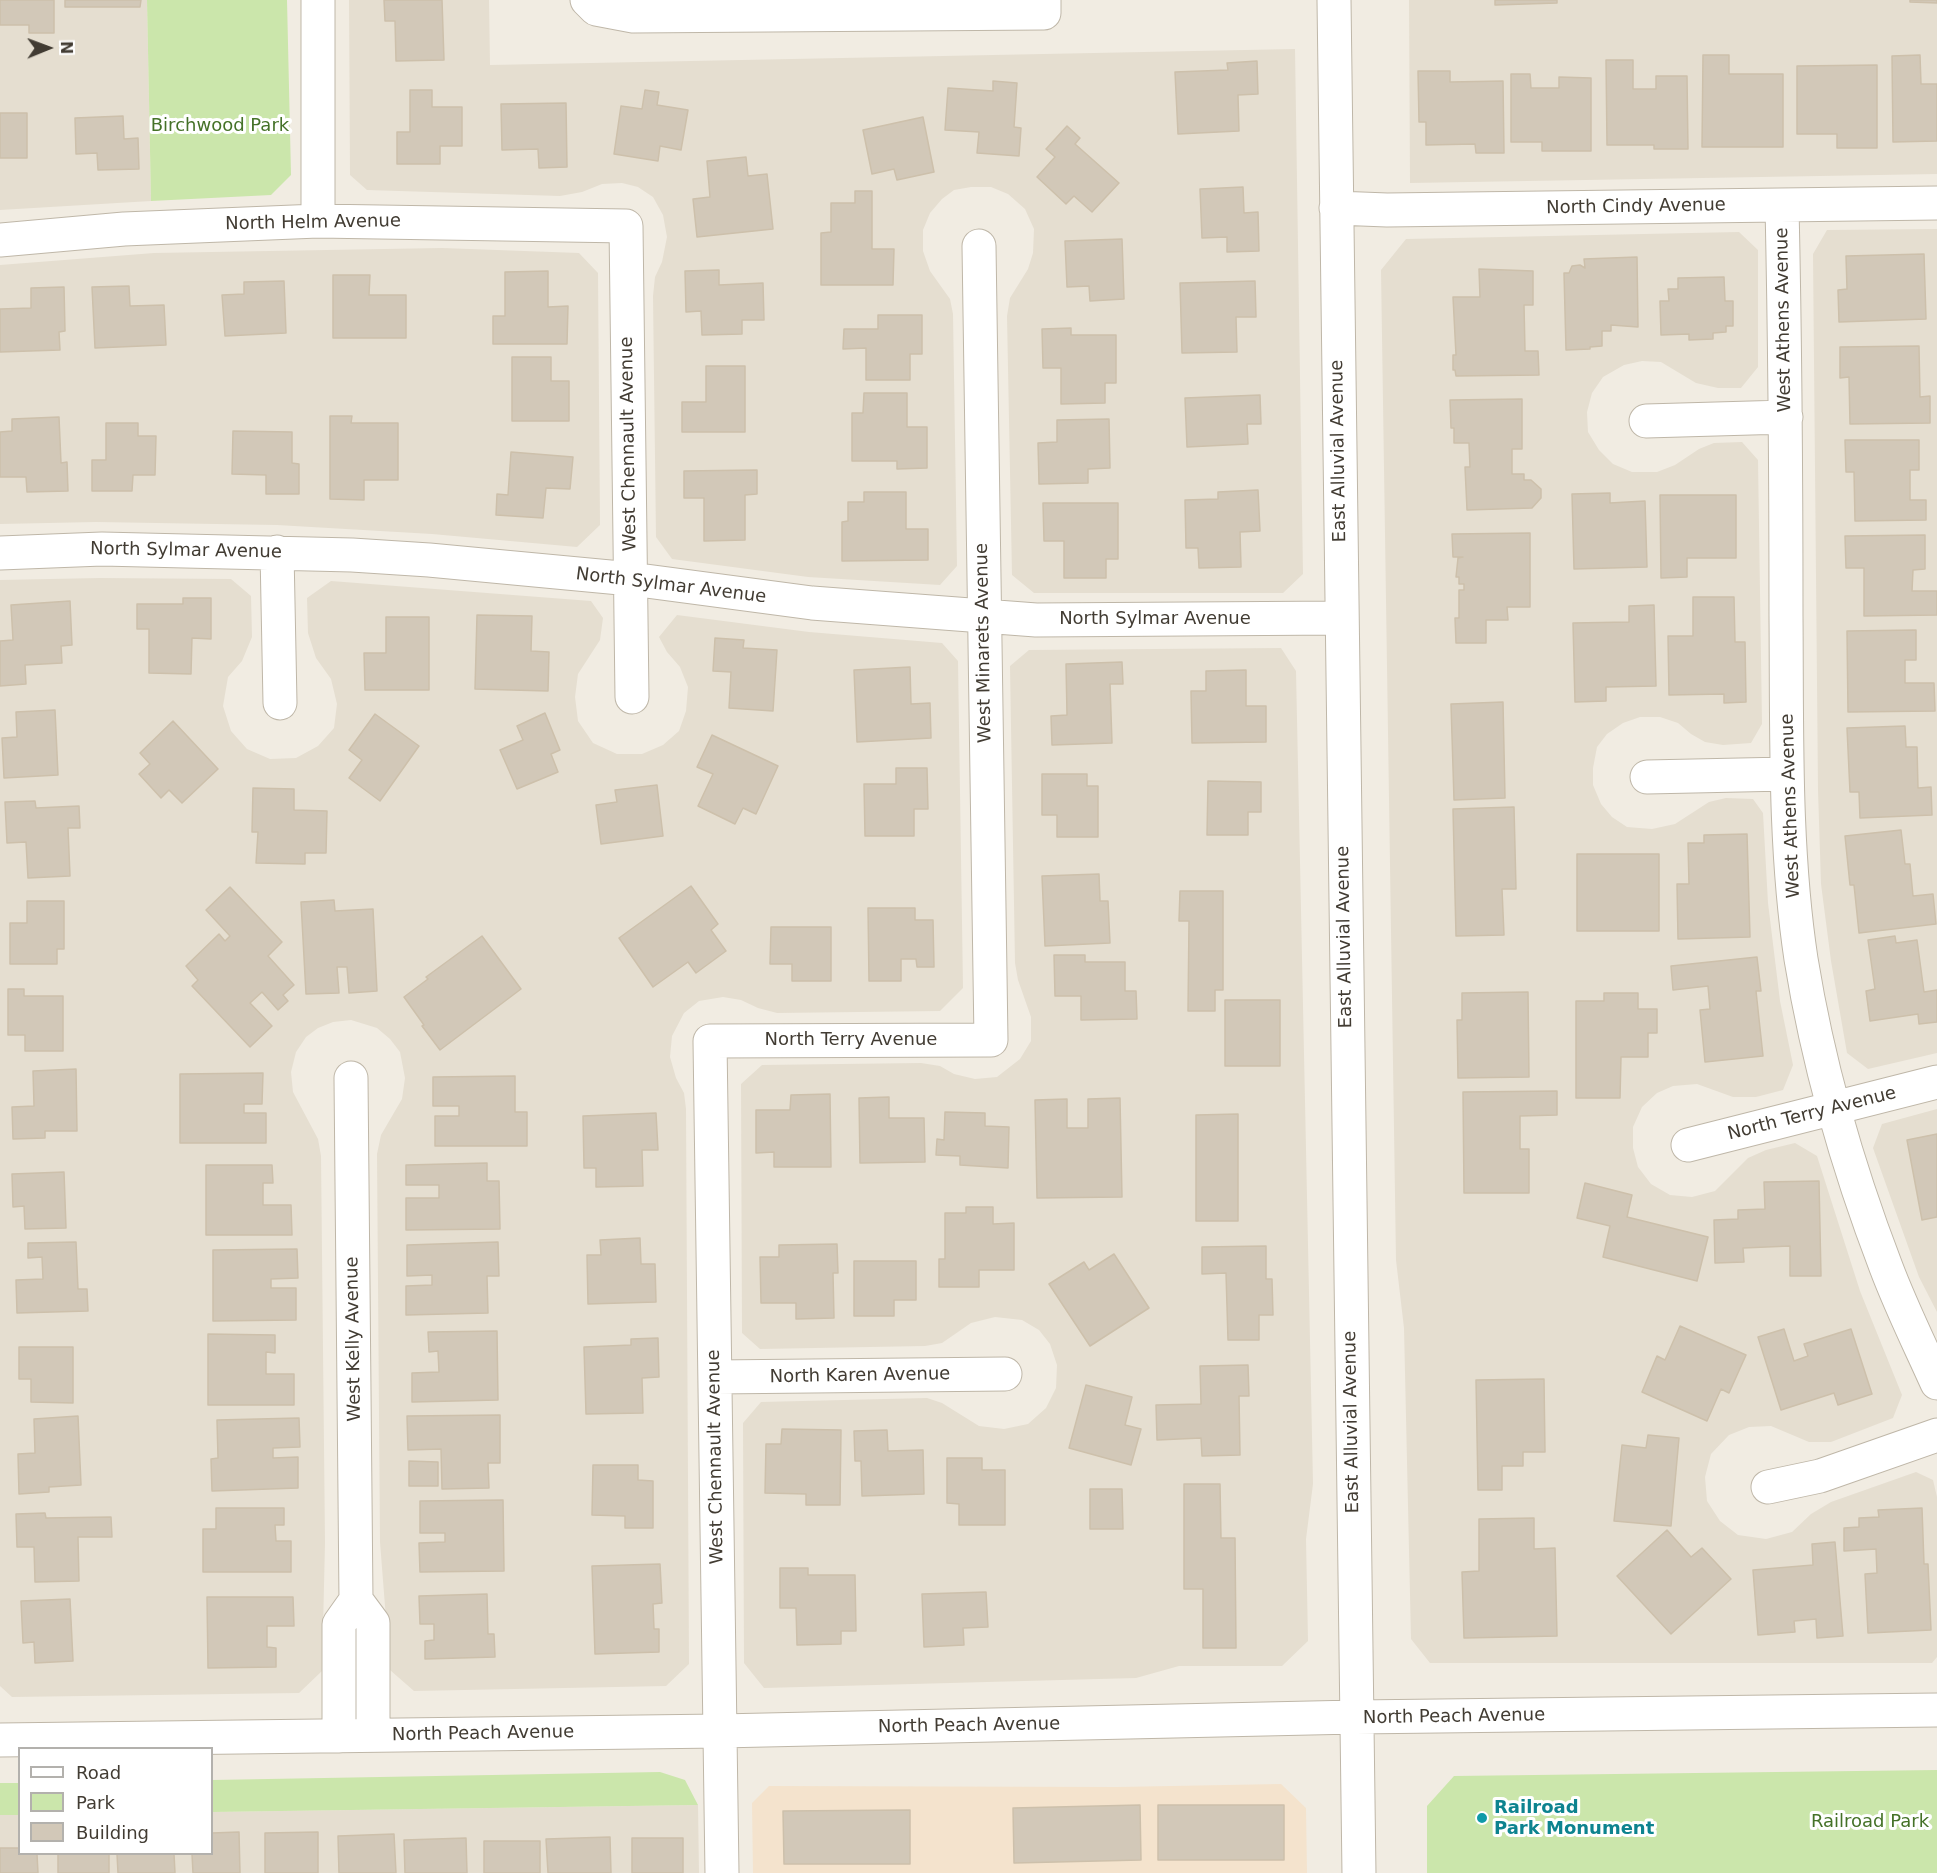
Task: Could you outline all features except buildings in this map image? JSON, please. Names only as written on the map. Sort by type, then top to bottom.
[{"type":"street","points":[[318,0],[318,221]]},
{"type":"street","points":[[587,0],[596,9],[645,16],[1044,13],[1044,0]]},
{"type":"street","name":"East Alluvial Avenue","points":[[1334,0],[1359,1873]]},
{"type":"street","name":"North Cindy Avenue","points":[[1336,208],[1399,210],[1937,203]]},
{"type":"street","name":"West Athens Avenue","points":[[1782,206],[1786,417],[1787,774],[1790,844],[1801,957],[1811,1015],[1834,1109],[1859,1191],[1886,1270],[1937,1383]]},
{"type":"street","name":"North Helm Avenue","points":[[0,240],[123,229],[318,221],[626,226]]},
{"type":"street","name":"West Chennault Avenue","points":[[626,226],[632,697]]},
{"type":"street","name":"West Minarets Avenue","points":[[979,246],[991,1041]]},
{"type":"street","points":[[1646,421],[1786,417]]},
{"type":"street","name":"North Sylmar Avenue","points":[[0,553],[102,549],[352,555],[631,579],[812,603],[1036,620],[1341,618]]},
{"type":"street","points":[[278,552],[280,703]]},
{"type":"street","points":[[1647,777],[1787,774]]},
{"type":"street","name":"West Chennault Avenue","points":[[710,1041],[722,1873]]},
{"type":"street","name":"North Terry Avenue","points":[[710,1041],[991,1041]]},
{"type":"street","name":"West Kelly Avenue","points":[[351,1078],[356,1600]]},
{"type":"street","name":"North Terry Avenue","points":[[1688,1145],[1937,1082]]},
{"type":"street","name":"North Karen Avenue","points":[[715,1377],[1005,1374]]},
{"type":"street","points":[[1768,1487],[1821,1476],[1937,1435]]},
{"type":"street","points":[[339,1736],[339,1624],[356,1600],[373,1623],[373,1735]]},
{"type":"street","name":"North Peach Avenue","points":[[0,1740],[720,1731],[1356,1718],[1937,1710]]},
{"type":"shaded area","points":[[0,0],[147,0],[151,201],[0,210]]},
{"type":"shaded area","points":[[349,0],[489,0],[490,65],[1295,49],[1303,574],[1283,593],[1034,593],[1012,575],[1007,316],[1010,298],[1028,269],[1033,253],[1034,229],[1025,209],[1008,194],[991,187],[954,190],[942,199],[930,213],[923,230],[923,251],[930,271],[950,299],[953,314],[957,566],[940,585],[808,577],[672,559],[656,537],[653,296],[655,277],[662,262],[667,237],[663,215],[653,197],[638,187],[622,183],[602,184],[582,192],[560,196],[367,190],[350,175]]},
{"type":"shaded area","points":[[1409,0],[1937,0],[1937,174],[1410,183]]},
{"type":"shaded area","points":[[1937,229],[1937,1053],[1868,1069],[1847,1053],[1831,961],[1821,884],[1818,790],[1813,254],[1827,230]]},
{"type":"shaded area","points":[[1739,232],[1758,250],[1758,367],[1741,388],[1718,388],[1696,383],[1661,362],[1642,361],[1624,365],[1603,377],[1592,393],[1587,412],[1588,432],[1599,450],[1613,464],[1632,472],[1657,472],[1675,465],[1699,449],[1714,443],[1742,442],[1758,460],[1762,724],[1751,743],[1723,745],[1705,742],[1678,723],[1660,717],[1640,717],[1623,723],[1607,734],[1597,747],[1593,785],[1601,804],[1612,817],[1627,827],[1652,829],[1675,824],[1709,802],[1726,798],[1753,799],[1763,813],[1768,903],[1780,1001],[1793,1065],[1783,1090],[1756,1097],[1733,1097],[1697,1084],[1673,1086],[1657,1093],[1642,1107],[1633,1127],[1633,1148],[1638,1167],[1651,1184],[1670,1195],[1692,1197],[1715,1191],[1748,1158],[1766,1150],[1795,1143],[1817,1156],[1860,1291],[1902,1395],[1893,1418],[1831,1442],[1809,1442],[1771,1426],[1749,1427],[1729,1435],[1711,1454],[1705,1477],[1707,1501],[1720,1521],[1738,1535],[1766,1539],[1792,1532],[1811,1514],[1831,1502],[1916,1472],[1933,1480],[1937,1497],[1937,1657],[1932,1663],[1430,1663],[1411,1639],[1404,1328],[1396,1260],[1381,270],[1406,239]]},
{"type":"shaded area","points":[[442,248],[579,253],[598,273],[600,525],[577,547],[432,534],[277,525],[96,522],[0,524],[0,265],[154,253]]},
{"type":"shaded area","points":[[231,579],[251,596],[252,637],[242,661],[228,677],[223,706],[231,731],[247,749],[270,759],[296,758],[318,746],[334,728],[337,704],[331,679],[316,658],[308,633],[307,598],[331,581],[591,601],[603,618],[600,640],[578,674],[575,697],[578,721],[593,743],[617,754],[642,754],[663,745],[679,731],[686,711],[688,687],[680,667],[667,652],[659,637],[677,615],[809,632],[942,643],[958,661],[963,988],[940,1011],[777,1013],[741,1000],[723,997],[699,1001],[684,1013],[672,1036],[670,1057],[676,1078],[684,1093],[686,1109],[689,1664],[666,1686],[414,1691],[390,1670],[380,1542],[377,1154],[381,1135],[402,1099],[405,1078],[400,1052],[390,1039],[377,1028],[351,1020],[333,1022],[318,1028],[306,1037],[296,1052],[291,1072],[293,1092],[318,1139],[321,1156],[325,1543],[322,1671],[299,1693],[12,1697],[0,1686],[0,580]]},
{"type":"shaded area","points":[[1281,648],[1296,671],[1313,1484],[1306,1539],[1308,1641],[1282,1666],[1179,1666],[1136,1678],[764,1688],[744,1663],[743,1423],[761,1402],[927,1398],[942,1403],[979,1426],[1004,1429],[1028,1424],[1046,1408],[1056,1388],[1057,1365],[1050,1344],[1039,1330],[1022,1320],[995,1317],[971,1323],[942,1343],[925,1346],[760,1349],[742,1333],[741,1084],[762,1065],[921,1063],[940,1066],[954,1074],[975,1079],[997,1077],[1020,1059],[1031,1041],[1031,1017],[1018,980],[1015,963],[1010,666],[1029,650]]},
{"type":"shaded area","points":[[1937,1109],[1937,1312],[1919,1277],[1873,1148],[1882,1124]]},
{"type":"shaded area","points":[[1281,1784],[1306,1808],[1307,1873],[753,1873],[752,1803],[769,1786],[1117,1787]]},
{"type":"shaded area","points":[[698,1805],[699,1873],[0,1873],[0,1815],[18,1815],[18,1855],[213,1855],[213,1812]]},
{"type":"green space","name":"Birchwood Park","points":[[147,0],[287,0],[291,175],[271,195],[151,201]]},
{"type":"green space","name":"Railroad Park","points":[[1937,1770],[1937,1873],[1427,1873],[1427,1806],[1454,1776]]},
{"type":"green space","points":[[660,1772],[685,1780],[698,1805],[213,1812],[213,1780]]},
{"type":"green space","points":[[0,1783],[18,1783],[18,1815],[0,1815]]},
{"type":"place","name":"Railroad Park Monument","points":[[1482,1818]]}]
